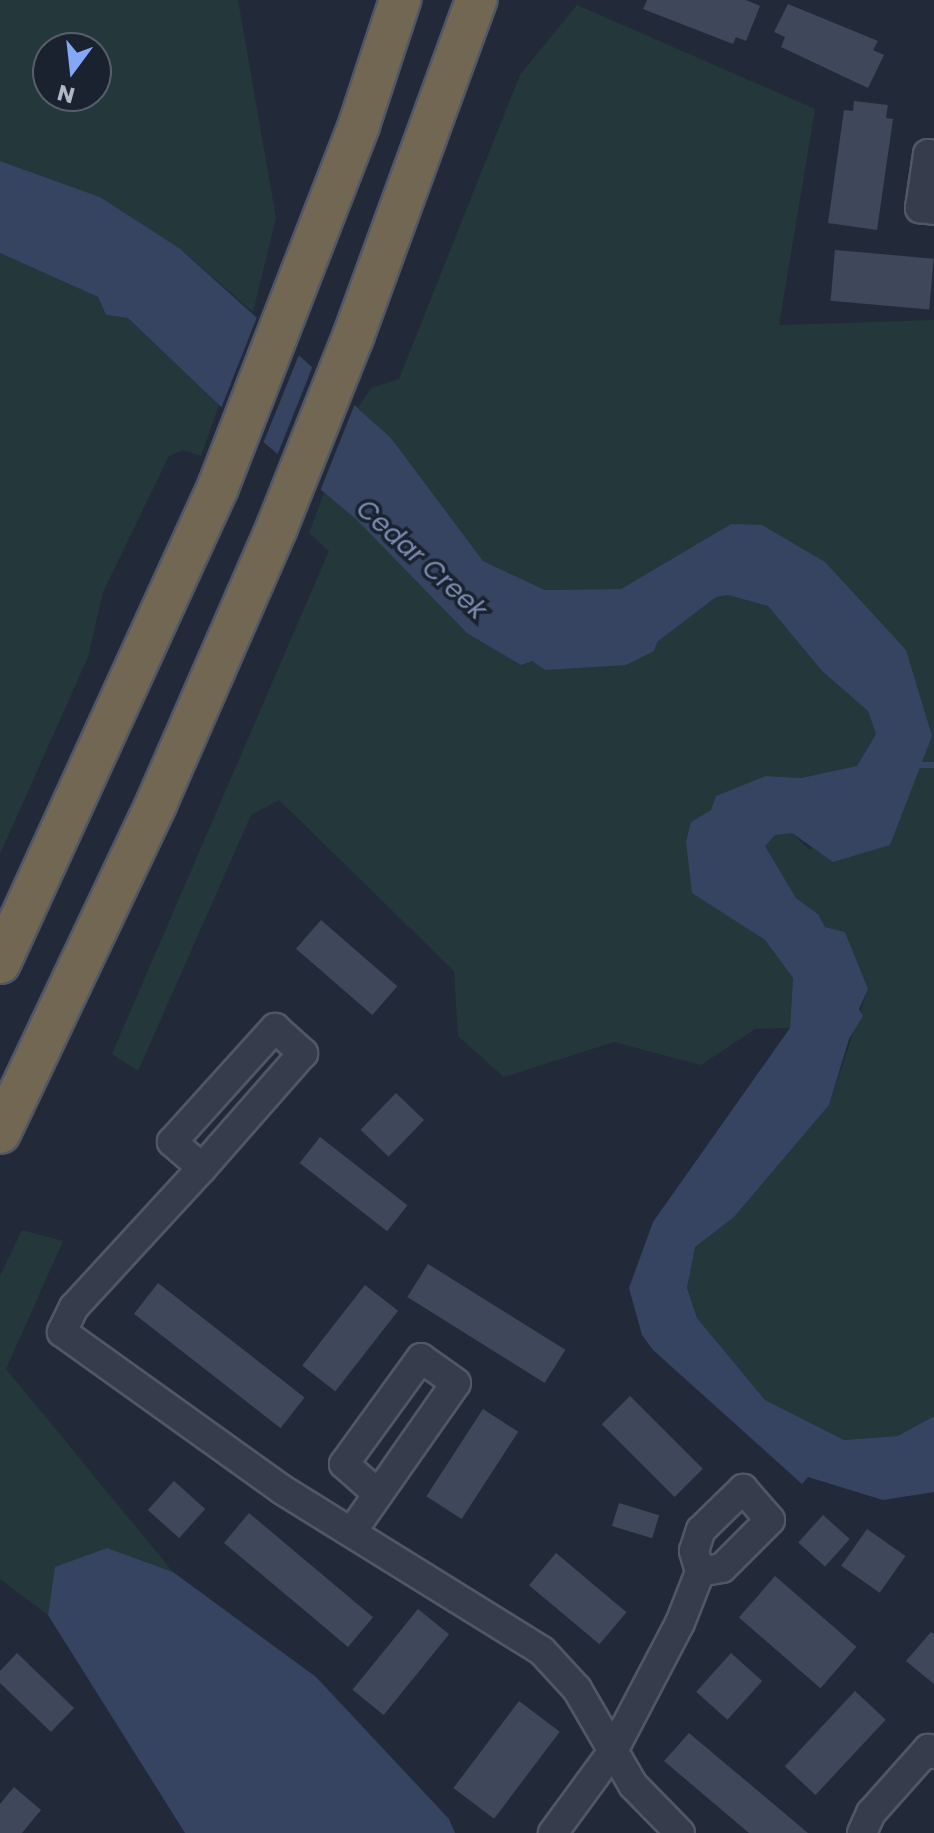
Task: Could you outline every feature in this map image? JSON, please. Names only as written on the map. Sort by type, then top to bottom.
[{"type":"highway","points":[[0,963],[218,487],[293,297],[400,0]]},
{"type":"highway","points":[[0,1133],[150,815],[277,527],[353,337],[476,0]]},
{"type":"lane","points":[[927,209],[928,154],[934,155]]},
{"type":"lane","points":[[202,1168],[172,1142],[275,1028],[303,1053],[202,1168],[74,1307],[62,1332],[281,1489],[353,1530],[542,1651],[577,1689],[633,1785],[680,1833]]},
{"type":"lane","points":[[353,1530],[456,1383],[421,1358],[344,1464],[378,1494]]},
{"type":"lane","points":[[553,1833],[613,1751],[680,1623],[700,1572]]},
{"type":"lane","points":[[862,1833],[871,1813],[928,1749],[934,1754]]},
{"type":"green space","points":[[0,0],[238,0],[276,218],[253,312],[179,248],[100,197],[0,161]]},
{"type":"green space","points":[[577,5],[815,109],[779,325],[934,320],[934,1416],[898,1436],[844,1440],[765,1400],[697,1318],[687,1288],[694,1247],[734,1217],[829,1105],[868,989],[845,932],[825,927],[818,914],[796,898],[765,846],[775,834],[792,833],[810,850],[932,736],[731,524],[621,589],[545,590],[483,561],[391,438],[358,408],[371,388],[399,379],[520,75]]},
{"type":"green space","points":[[0,253],[98,297],[106,315],[128,318],[219,405],[201,456],[183,450],[169,456],[103,592],[88,657],[0,854]]},
{"type":"green space","points":[[324,493],[545,670],[657,642],[716,597],[728,595],[768,606],[822,671],[868,710],[876,734],[857,766],[801,778],[766,776],[691,822],[693,893],[765,940],[793,978],[790,1028],[755,1029],[701,1065],[614,1042],[504,1077],[458,1036],[454,971],[279,800],[251,815],[138,1071],[112,1054],[329,551],[309,533]]},
{"type":"green space","points":[[22,1230],[63,1241],[6,1369],[173,1572],[107,1548],[55,1568],[48,1615],[0,1579],[0,1276]]},
{"type":"water","name":"Cedar Creek","points":[[0,161],[100,197],[179,248],[391,438],[483,561],[545,590],[621,589],[731,524],[762,525],[825,562],[906,650],[932,736],[890,845],[833,862],[792,833],[775,835],[765,846],[796,898],[818,914],[825,927],[845,932],[868,989],[859,1009],[863,1016],[849,1039],[829,1105],[734,1217],[695,1247],[687,1288],[697,1318],[765,1400],[844,1440],[898,1436],[934,1416],[934,1492],[883,1500],[808,1477],[802,1484],[653,1350],[642,1335],[629,1288],[653,1222],[790,1028],[793,978],[765,940],[692,893],[686,842],[691,822],[711,810],[716,796],[766,776],[801,778],[857,766],[876,734],[868,711],[822,671],[768,606],[728,595],[716,597],[657,642],[654,651],[626,665],[545,670],[532,661],[521,665],[467,633],[357,520],[219,405],[128,318],[106,315],[98,297],[0,253]]},
{"type":"water","points":[[107,1548],[173,1572],[316,1677],[449,1819],[455,1833],[185,1833],[48,1615],[55,1567]]},
{"type":"pier","points":[[259,312],[301,350],[262,446],[220,411]]},
{"type":"pier","points":[[314,363],[356,401],[319,494],[276,458]]},
{"type":"building","points":[[647,0],[746,0],[760,6],[746,41],[736,37],[733,44],[643,9]]},
{"type":"building","points":[[788,4],[878,41],[873,50],[884,55],[868,88],[781,47],[785,37],[774,32]]},
{"type":"building","points":[[854,101],[888,105],[886,118],[893,119],[877,230],[828,223],[844,110],[853,111]]},
{"type":"building","points":[[835,250],[934,259],[929,309],[831,301]]},
{"type":"building","points":[[321,920],[397,986],[372,1015],[296,949]]},
{"type":"building","points":[[396,1093],[424,1120],[389,1157],[361,1130]]},
{"type":"building","points":[[320,1137],[407,1205],[387,1231],[300,1163]]},
{"type":"building","points":[[428,1264],[565,1350],[545,1383],[407,1297]]},
{"type":"building","points":[[158,1283],[305,1398],[281,1428],[134,1314]]},
{"type":"building","points":[[365,1285],[398,1311],[335,1391],[302,1365]]},
{"type":"building","points":[[630,1396],[703,1469],[675,1497],[602,1424]]},
{"type":"building","points":[[483,1409],[518,1432],[462,1519],[426,1496]]},
{"type":"building","points":[[174,1481],[205,1509],[179,1538],[148,1510]]},
{"type":"building","points":[[619,1503],[659,1515],[652,1538],[612,1526]]},
{"type":"building","points":[[249,1513],[373,1617],[348,1647],[224,1543]]},
{"type":"building","points":[[823,1515],[850,1539],[825,1567],[798,1542]]},
{"type":"building","points":[[867,1529],[906,1556],[880,1593],[841,1566]]},
{"type":"building","points":[[556,1553],[626,1612],[599,1644],[529,1585]]},
{"type":"building","points":[[775,1576],[857,1647],[820,1688],[739,1618]]},
{"type":"building","points":[[418,1609],[449,1634],[384,1715],[353,1690]]},
{"type":"building","points":[[931,1632],[934,1634],[934,1684],[906,1661]]},
{"type":"building","points":[[17,1653],[74,1708],[51,1732],[0,1683],[0,1671]]},
{"type":"building","points":[[731,1653],[762,1681],[727,1720],[696,1692]]},
{"type":"building","points":[[855,1691],[886,1720],[815,1795],[785,1766]]},
{"type":"building","points":[[519,1701],[560,1732],[494,1819],[453,1788]]},
{"type":"building","points":[[689,1733],[808,1833],[749,1833],[664,1761]]},
{"type":"building","points":[[14,1787],[41,1810],[22,1833],[0,1833],[0,1804]]},
{"type":"waterway","points":[[915,765],[934,765]]}]
